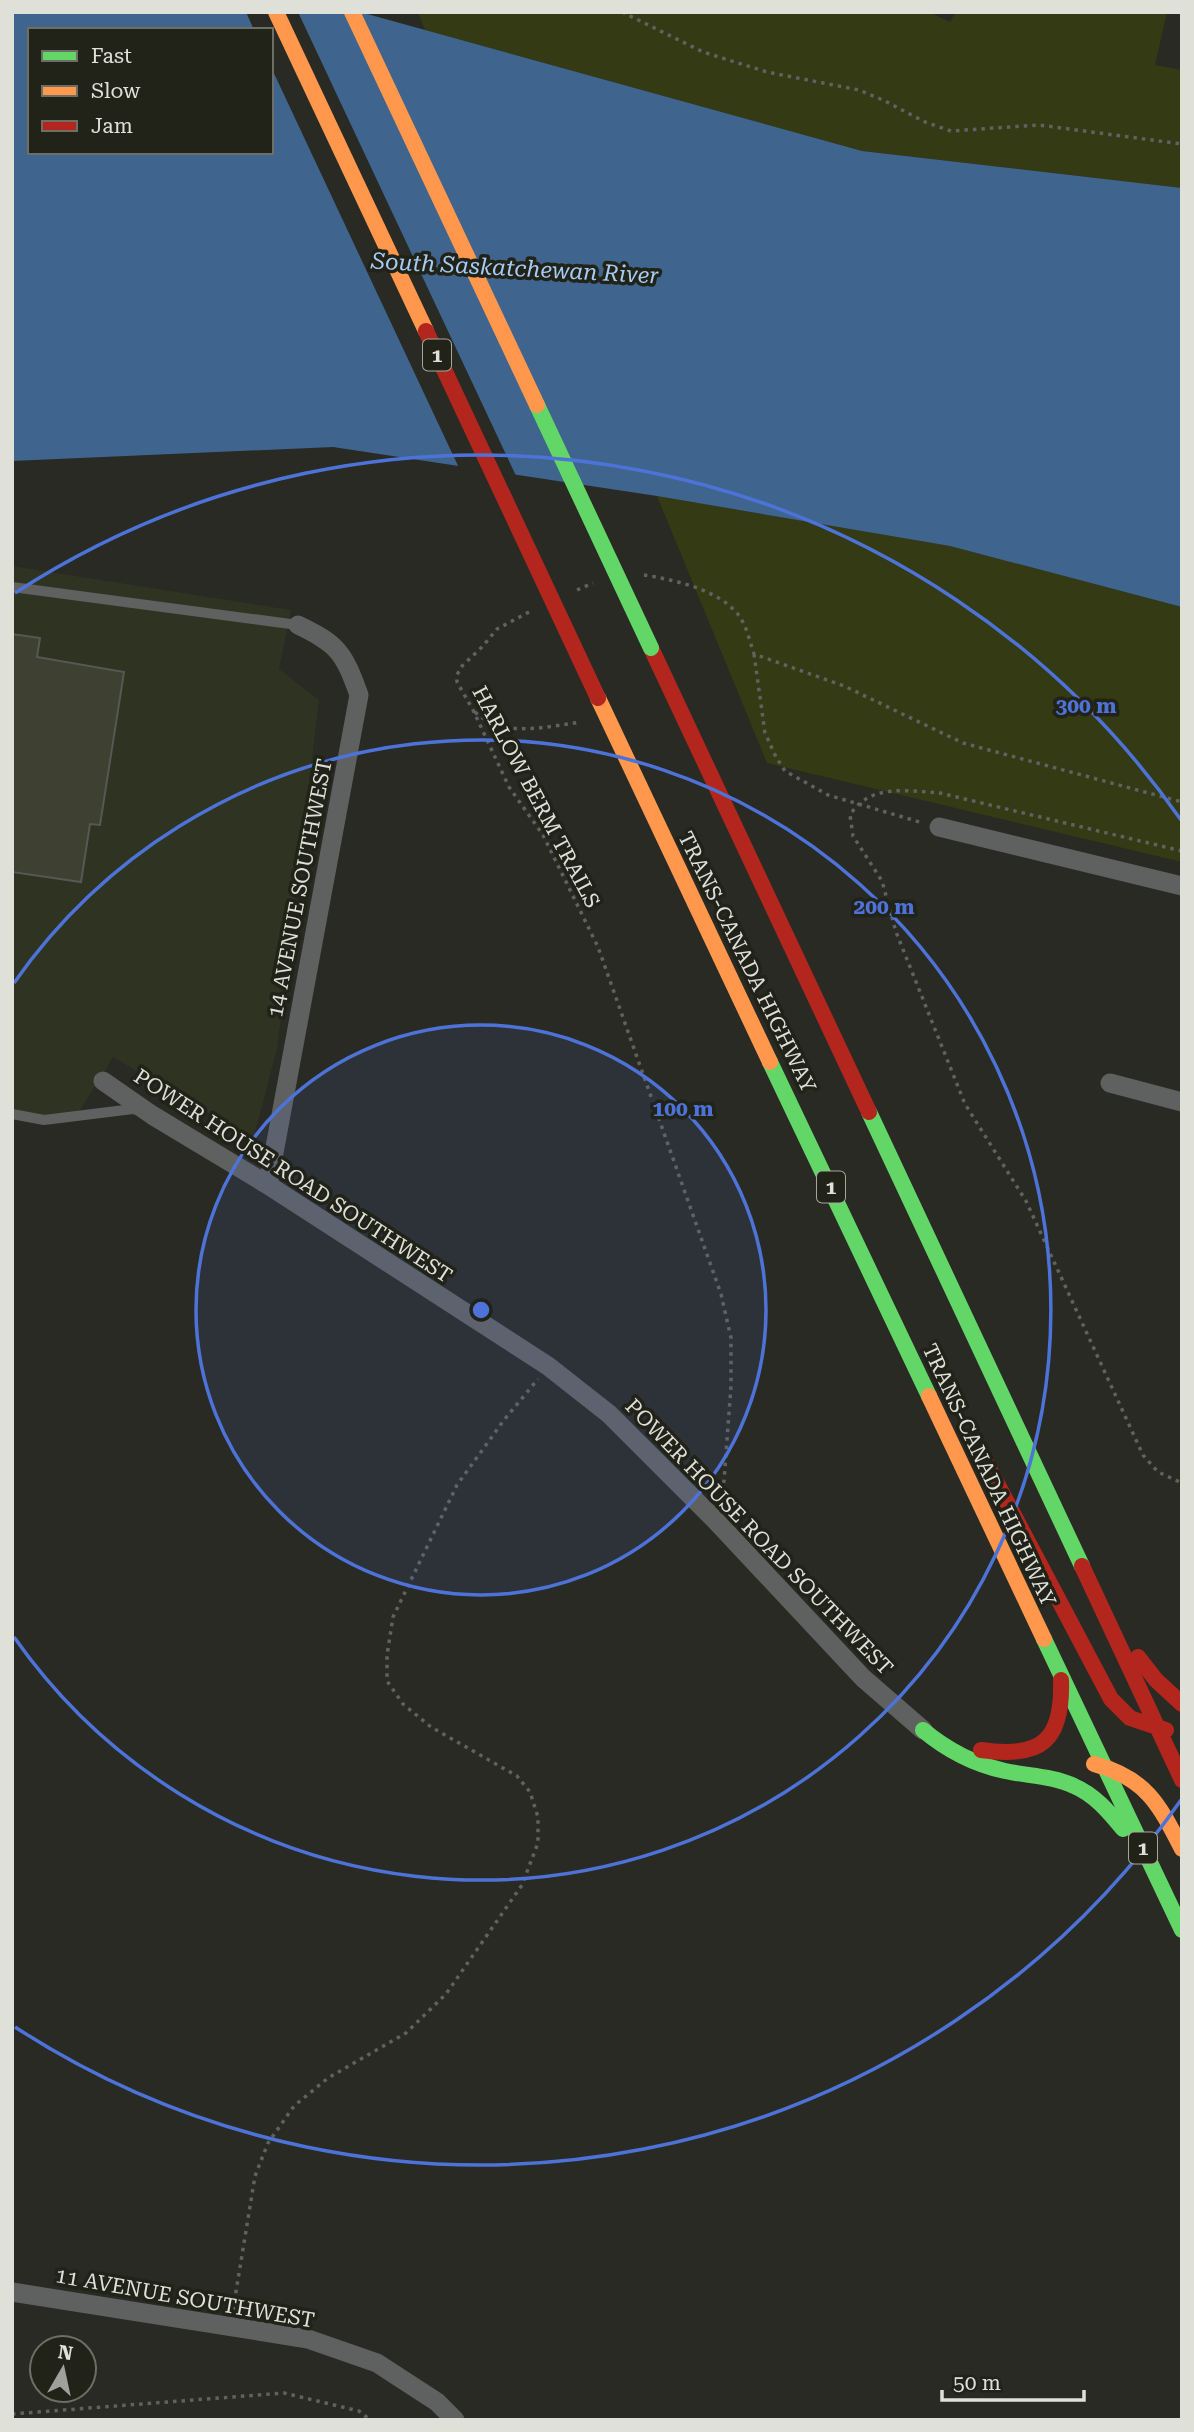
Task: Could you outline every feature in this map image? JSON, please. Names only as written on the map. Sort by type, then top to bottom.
[{"type":"highway","name":"TRANS-CANADA HIGHWAY","points":[[276,12],[1182,1930]]},
{"type":"highway","name":"TRANS-CANADA HIGHWAY","points":[[352,12],[1182,1780]]},
{"type":"highway","points":[[879,1290],[936,1376]]},
{"type":"highway","points":[[977,1445],[1111,1699],[1130,1718],[1158,1729],[1182,1733]]},
{"type":"highway","points":[[1092,1591],[1156,1680],[1182,1704]]},
{"type":"highway","points":[[985,1751],[1026,1749],[1042,1745],[1052,1736],[1062,1710],[1061,1676]]},
{"type":"highway","points":[[923,1730],[947,1741],[985,1751],[1040,1759]]},
{"type":"highway","points":[[923,1730],[945,1748],[981,1765],[1052,1778],[1086,1791],[1101,1802],[1153,1870]]},
{"type":"highway","points":[[1075,1762],[1119,1771],[1143,1785],[1153,1796],[1182,1849]]},
{"type":"street","name":"14 AVENUE SOUTHWEST","points":[[268,1185],[359,695],[348,663],[326,639],[298,625]]},
{"type":"street","points":[[939,827],[1182,886]]},
{"type":"street","name":"POWER HOUSE ROAD SOUTHWEST","points":[[103,1081],[152,1115],[268,1185],[548,1366],[609,1414],[715,1520],[863,1678],[923,1730]]},
{"type":"street","points":[[1110,1083],[1182,1102]]},
{"type":"street","name":"11 AVENUE SOUTHWEST","points":[[12,2292],[308,2339],[377,2363],[437,2402],[455,2420]]},
{"type":"lane","points":[[12,587],[298,625]]},
{"type":"lane","points":[[12,1114],[44,1121],[133,1109],[152,1115]]},
{"type":"path","points":[[622,12],[703,52],[767,72],[859,90],[925,122],[951,131],[1039,125],[1182,144]]},
{"type":"path","points":[[637,574],[690,586],[715,597],[740,617],[754,654],[765,733],[780,764],[794,778],[857,804],[939,827]]},
{"type":"path","points":[[571,593],[594,583]]},
{"type":"path","name":"HARLOW BERM TRAILS","points":[[537,609],[497,629],[461,667],[457,682],[509,787],[543,835],[598,947],[722,1294],[731,1338],[730,1386],[724,1481],[715,1520]]},
{"type":"path","points":[[754,654],[844,686],[963,743],[1182,802]]},
{"type":"path","points":[[473,710],[486,722],[519,728],[583,722],[578,712]]},
{"type":"path","points":[[1182,851],[940,793],[877,793],[857,804],[850,815],[853,836],[882,881],[896,932],[965,1104],[1026,1201],[1143,1455],[1158,1472],[1182,1483]]},
{"type":"path","points":[[231,2327],[237,2275],[255,2176],[268,2143],[294,2106],[328,2078],[406,2033],[446,1994],[522,1885],[538,1843],[538,1817],[530,1792],[517,1776],[431,1727],[403,1704],[387,1681],[387,1655],[393,1618],[457,1485],[504,1420],[548,1366]]},
{"type":"path","points":[[12,2414],[284,2393],[359,2411],[370,2420]]},
{"type":"shaded area","points":[[12,566],[291,610],[279,669],[319,700],[277,1049],[253,1140],[113,1057],[73,1122],[12,1112]]},
{"type":"green space","points":[[418,12],[929,12],[950,22],[956,12],[1167,12],[1155,65],[1182,70],[1182,188],[862,151],[425,30]]},
{"type":"green space","points":[[657,496],[950,546],[1182,607],[1182,862],[767,763]]},
{"type":"water","name":"South Saskatchewan River","points":[[12,12],[360,12],[862,151],[1182,188],[1182,607],[950,546],[657,496],[333,447],[12,461]]},
{"type":"pier","points":[[246,12],[298,12],[517,478],[460,470],[273,71],[273,28],[253,28]]},
{"type":"building","points":[[12,634],[40,638],[37,657],[124,672],[100,825],[90,824],[81,882],[12,872]]},
{"type":"traffic: fast","points":[[537,405],[651,648]]},
{"type":"traffic: fast","points":[[770,1062],[929,1396]]},
{"type":"traffic: fast","points":[[869,1112],[1082,1566]]},
{"type":"traffic: fast","points":[[1044,1639],[1182,1930]]},
{"type":"traffic: fast","points":[[923,1730],[951,1750],[982,1765],[1058,1780],[1082,1790],[1101,1804],[1123,1829]]},
{"type":"traffic: slow","points":[[276,12],[426,331]]},
{"type":"traffic: slow","points":[[352,12],[537,405]]},
{"type":"traffic: slow","points":[[598,698],[770,1062]]},
{"type":"traffic: slow","points":[[929,1396],[1044,1639]]},
{"type":"traffic: slow","points":[[1094,1764],[1112,1770],[1139,1785],[1158,1806],[1182,1849]]},
{"type":"traffic: jam","points":[[426,331],[598,698]]},
{"type":"traffic: jam","points":[[651,648],[869,1112]]},
{"type":"traffic: jam","points":[[981,1453],[1111,1699],[1130,1718],[1166,1730]]},
{"type":"traffic: jam","points":[[1082,1566],[1182,1780]]},
{"type":"traffic: jam","points":[[1138,1657],[1156,1680],[1182,1704]]},
{"type":"traffic: jam","points":[[981,1750],[1020,1751],[1034,1748],[1045,1741],[1058,1718],[1061,1680]]}]
